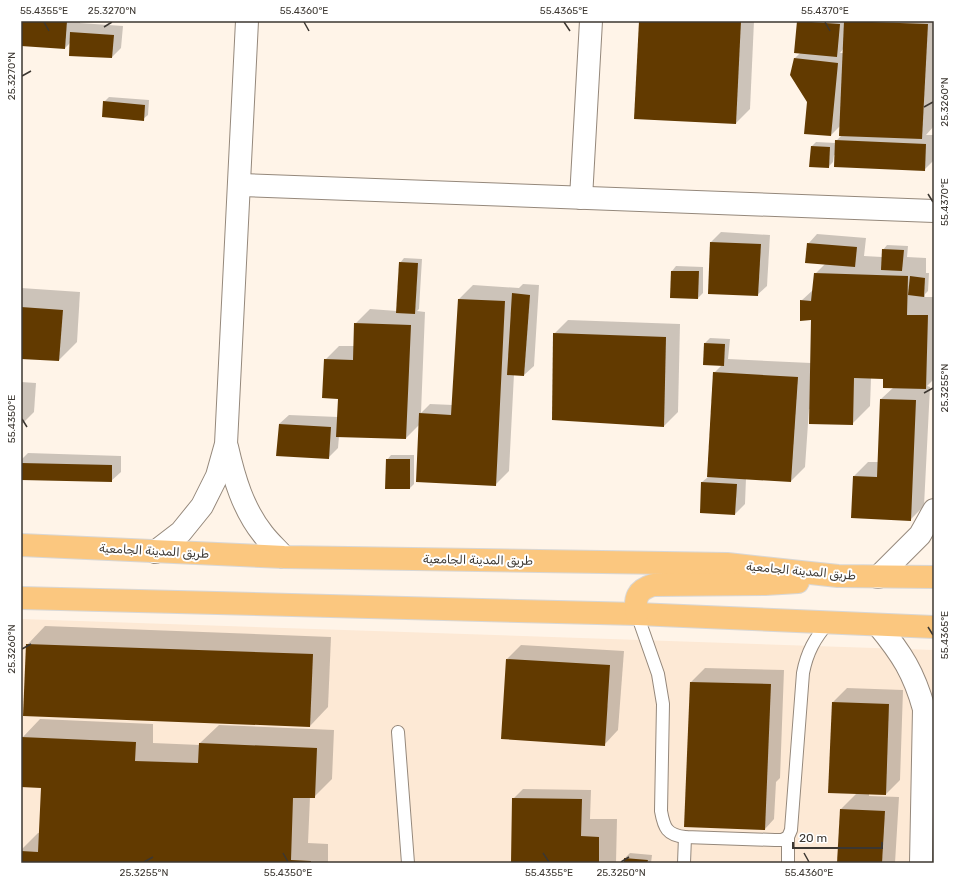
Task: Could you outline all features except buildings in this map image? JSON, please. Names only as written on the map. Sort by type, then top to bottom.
[{"type":"main road","name":"طريق المدينة الجامعية","points":[[21,545],[284,557],[727,564],[838,576],[934,577]]},
{"type":"main road","points":[[637,614],[635,605],[638,595],[644,588],[653,585],[790,583],[838,576]]},
{"type":"main road","points":[[21,598],[637,614],[934,627]]},
{"type":"street","points":[[155,552],[181,532],[202,506],[217,476],[226,444],[247,21]]},
{"type":"street","points":[[582,198],[591,21]]},
{"type":"street","points":[[240,185],[934,211]]},
{"type":"street","points":[[226,444],[233,476],[245,506],[262,533],[284,557]]},
{"type":"street","points":[[878,577],[920,534],[934,510]]},
{"type":"street","points":[[878,625],[894,644],[907,664],[918,686],[924,709],[921,863]]},
{"type":"street","points":[[924,709],[934,690]]},
{"type":"lane","points":[[637,614],[654,660],[661,690],[663,704],[661,811],[663,822],[668,830],[675,836],[685,837],[775,840],[782,840],[788,837]]},
{"type":"lane","points":[[788,863],[788,837],[791,830],[806,658],[811,646],[828,623]]},
{"type":"lane","points":[[398,732],[408,863]]},
{"type":"lane","points":[[684,863],[685,837]]},
{"type":"shaded area","points":[[21,619],[934,650],[934,863],[21,863]]}]
